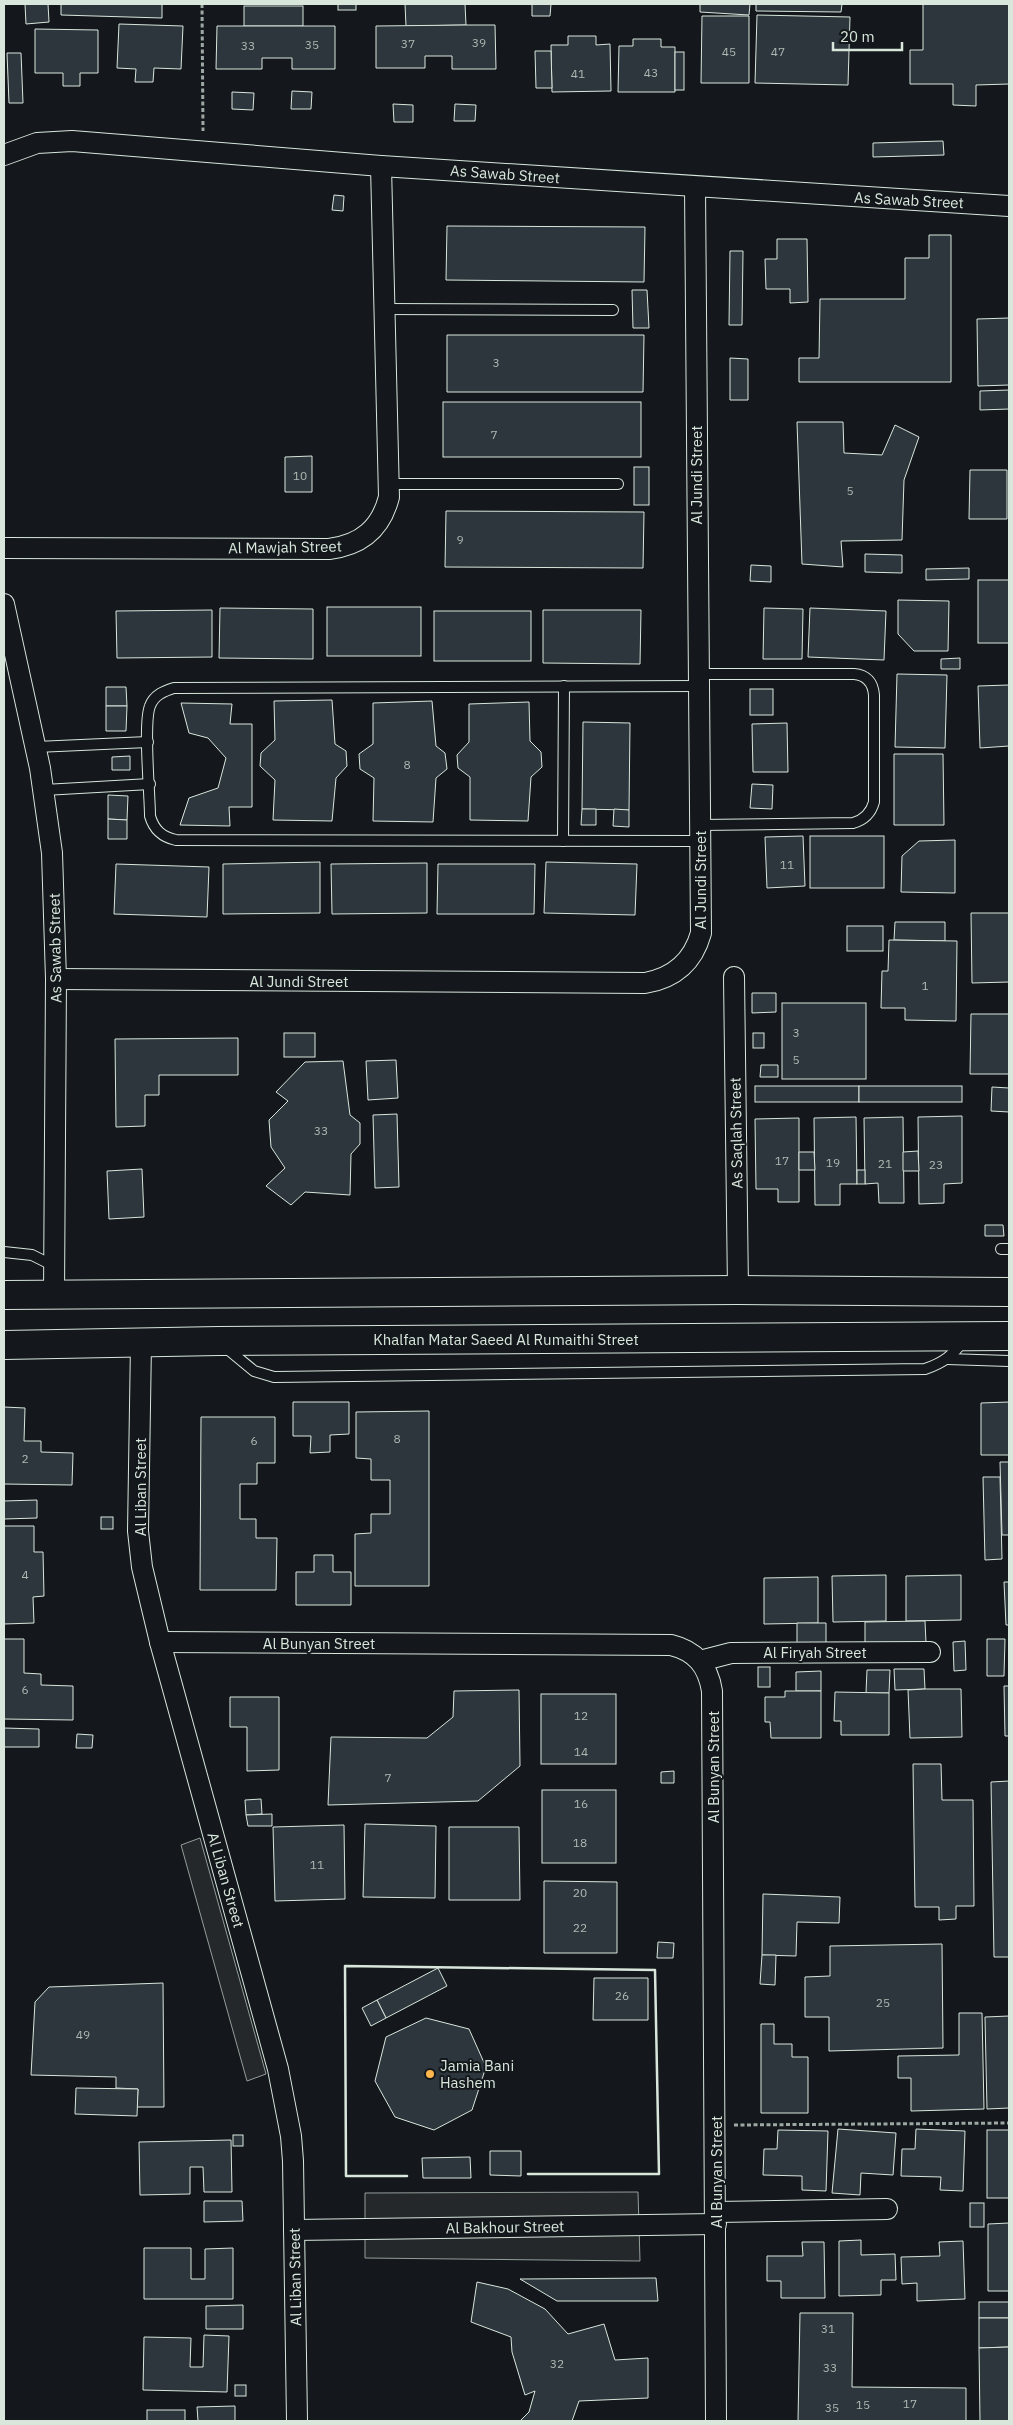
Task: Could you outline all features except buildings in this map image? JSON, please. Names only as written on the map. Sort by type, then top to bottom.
[{"type":"street","name":"As Sawab Street","points":[[4,155],[37,143],[72,141],[381,166],[1009,206]]},
{"type":"street","name":"Al Mawjah Street","points":[[4,548],[342,548],[364,538],[377,525],[386,509],[390,484],[381,166]]},
{"type":"street","name":"Al Jundi Street","points":[[56,979],[645,983],[658,981],[683,965],[697,946],[701,933],[697,680],[695,187]]},
{"type":"street","name":"As Sawab Street","points":[[4,604],[36,747],[52,853],[56,979],[54,1296]]},
{"type":"street","name":"As Saqlah Street","points":[[734,977],[738,1290]]},
{"type":"street","points":[[4,1295],[738,1290],[1009,1292]]},
{"type":"street","name":"Khalfan Matar Saeed Al Rumaithi Street","points":[[4,1346],[219,1341],[1009,1336]]},
{"type":"street","name":"Al Liban Street","points":[[141,1343],[138,1531],[142,1567],[160,1642],[278,2069],[291,2136],[297,2421]]},
{"type":"street","name":"Al Bunyan Street","points":[[160,1642],[671,1645],[692,1653],[700,1661],[706,1670],[712,1691],[716,2125],[716,2421]]},
{"type":"street","name":"Al Firyah Street","points":[[700,1661],[731,1653],[930,1652]]},
{"type":"street","name":"Al Bakhour Street","points":[[294,2230],[716,2218],[887,2209]]},
{"type":"lane","points":[[385,310],[613,310]]},
{"type":"lane","points":[[390,484],[618,484]]},
{"type":"lane","points":[[861,675],[871,683],[874,695],[873,808],[865,818],[853,823],[563,840],[176,840],[159,833],[153,825],[150,816],[148,742],[150,706],[155,697],[164,691],[174,688],[564,686],[697,680],[861,675]]},
{"type":"lane","points":[[563,840],[564,686]]},
{"type":"lane","points":[[36,747],[148,742]]},
{"type":"lane","points":[[44,790],[150,784]]},
{"type":"lane","points":[[4,1252],[32,1254],[54,1266]]},
{"type":"lane","points":[[219,1341],[254,1371],[274,1377],[926,1369],[947,1359],[956,1352],[966,1337]]},
{"type":"lane","points":[[947,1359],[1009,1361]]},
{"type":"path","points":[[202,4],[203,151]]},
{"type":"path","points":[[716,2125],[1009,2123]]},
{"type":"shaded area","points":[[200,1838],[266,2074],[247,2081],[181,1845]]},
{"type":"shaded area","points":[[638,2192],[640,2261],[365,2258],[365,2193]]},
{"type":"wall","points":[[407,2176],[346,2176],[345,1966],[655,1970],[659,2174],[528,2174]]},
{"type":"place","name":"Jamia Bani Hashem","points":[[430,2074]]}]
